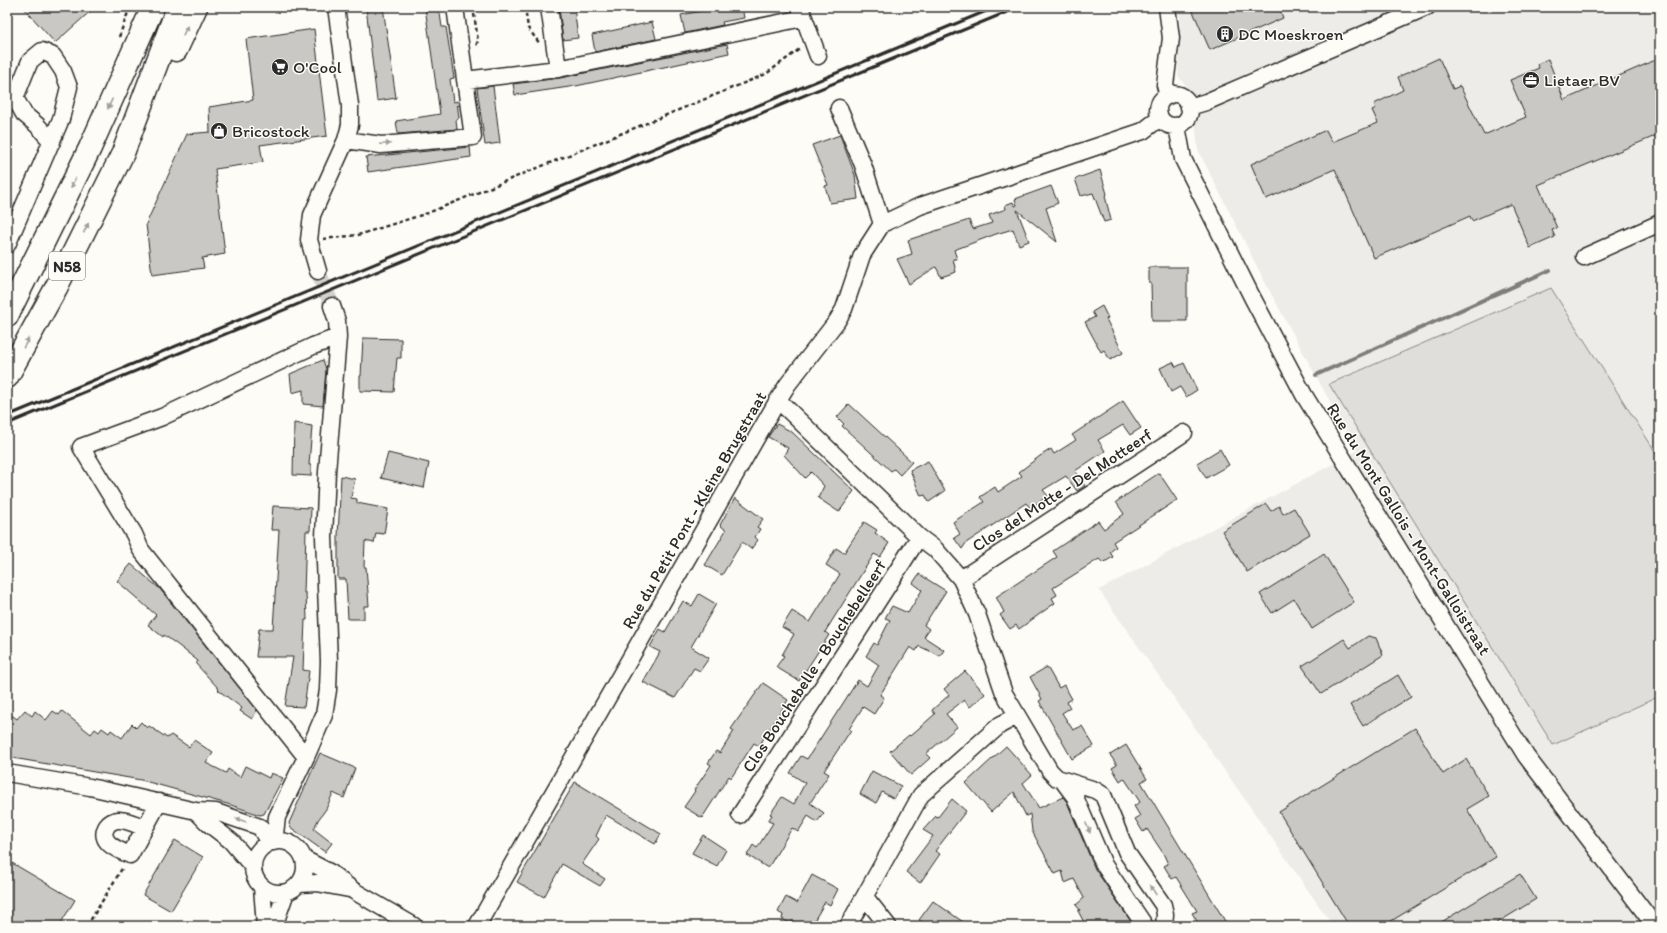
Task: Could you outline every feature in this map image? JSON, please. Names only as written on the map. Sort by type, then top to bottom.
[{"type":"highway","points":[[126,69],[128,38],[139,7]]},
{"type":"highway","name":"N58","points":[[7,316],[90,148],[153,7]]},
{"type":"highway","name":"N58","points":[[7,377],[56,288],[123,153],[178,7]]},
{"type":"highway","points":[[123,153],[162,79],[196,7]]},
{"type":"street","points":[[318,271],[309,240],[312,215],[346,140],[350,125],[350,105],[336,7]]},
{"type":"street","points":[[346,140],[381,145],[473,137],[455,7]]},
{"type":"street","points":[[549,7],[558,69]]},
{"type":"street","points":[[1167,7],[1171,38],[1166,85],[1168,96]]},
{"type":"street","points":[[1189,107],[1206,102],[1427,7]]},
{"type":"street","points":[[465,80],[558,69],[802,12],[818,56]]},
{"type":"street","points":[[7,245],[52,142],[61,119],[69,87],[63,71],[53,56],[42,51],[30,61],[15,98],[24,114],[37,125],[52,142]]},
{"type":"street","points":[[1173,95],[1181,97],[1189,107],[1188,117],[1177,126],[1167,125],[1160,118],[1158,113],[1160,102],[1168,96],[1173,95]]},
{"type":"street","points":[[839,108],[863,165],[882,224],[920,206],[1143,131],[1160,118]]},
{"type":"street","name":"Rue du Mont Gallois - Mont-Galloistraat","points":[[1177,126],[1183,159],[1252,297],[1304,395],[1526,756],[1656,926]]},
{"type":"street","points":[[1584,257],[1660,223]]},
{"type":"street","name":"Rue du Petit Pont - Kleine Brugstraat","points":[[477,926],[778,400],[788,384],[838,321],[844,309],[862,255],[882,224]]},
{"type":"street","points":[[271,843],[277,816],[306,757],[324,715],[328,690],[329,661],[324,537],[327,472],[338,337],[337,321],[332,306]]},
{"type":"street","points":[[306,757],[141,550],[134,534],[81,447],[162,417],[313,346],[338,337]]},
{"type":"street","points":[[778,400],[919,537],[935,549],[961,579],[977,614],[1004,693],[1017,716],[1050,771],[1056,778],[1096,790],[1101,793],[1127,853],[1164,909],[1164,926]]},
{"type":"street","name":"Clos del Motte - Del Motteerf","points":[[961,579],[1184,433]]},
{"type":"street","name":"Clos Bouchebelle - Bouchebelleerf","points":[[740,816],[919,537]]},
{"type":"street","points":[[848,926],[921,795],[1000,725],[1017,716]]},
{"type":"street","points":[[7,774],[90,787],[196,811],[216,812],[260,827],[271,843]]},
{"type":"street","points":[[1063,781],[1071,790],[1104,865],[1142,923],[1154,920],[1164,909]]},
{"type":"street","points":[[1079,807],[1086,796],[1096,790]]},
{"type":"street","points":[[145,828],[118,820],[109,823],[104,831],[106,841],[114,848],[130,855],[145,828],[159,802]]},
{"type":"street","points":[[196,811],[209,824],[231,841],[254,867]]},
{"type":"street","points":[[274,926],[292,888],[304,877],[305,868],[304,859],[300,851],[292,845],[284,842],[271,843],[261,849],[255,857],[254,867],[256,878],[262,887],[277,893],[292,888],[317,883],[354,891]]},
{"type":"street","points":[[1104,865],[1127,853]]},
{"type":"street","points":[[304,859],[331,873],[354,891],[414,926]]},
{"type":"street","points":[[262,887],[265,926]]},
{"type":"street","points":[[865,897],[888,926]]},
{"type":"path","points":[[309,240],[358,235],[428,213],[766,74],[812,41]]},
{"type":"path","points":[[87,926],[130,855]]},
{"type":"shaded area","points":[[1178,7],[1660,7],[1660,926],[1333,926],[1099,590],[1357,451],[1268,288],[1198,150],[1192,93],[1178,76],[1180,19]]},
{"type":"shaded area","points":[[1551,288],[1660,459],[1660,696],[1553,745],[1329,384]]},
{"type":"building","points":[[23,7],[95,7],[55,43]]},
{"type":"building","points":[[366,7],[383,7],[396,98],[377,101]]},
{"type":"building","points":[[425,7],[439,7],[442,27],[446,27],[454,78],[450,79],[453,102],[457,101],[459,118],[456,119],[457,129],[398,134],[396,121],[440,114]]},
{"type":"building","points":[[574,7],[578,38],[563,40],[559,8]]},
{"type":"building","points":[[721,7],[742,7],[744,18],[722,22],[723,25],[685,33],[681,15]]},
{"type":"building","name":"DC Moeskroen","points":[[1191,7],[1279,7],[1283,18],[1210,50]]},
{"type":"building","points":[[652,22],[656,39],[595,52],[592,35]]},
{"type":"building","points":[[314,29],[327,136],[260,145],[263,162],[215,169],[225,254],[202,258],[204,268],[152,275],[146,224],[187,134],[210,132],[209,107],[253,100],[246,39]]},
{"type":"building","points":[[727,44],[729,53],[576,86],[515,95],[513,84],[560,78]]},
{"type":"building","points":[[1439,58],[1453,89],[1460,86],[1484,135],[1526,117],[1510,80],[1539,68],[1537,64],[1548,59],[1564,100],[1660,58],[1660,134],[1538,185],[1557,228],[1552,230],[1555,237],[1530,248],[1511,204],[1472,221],[1470,216],[1374,258],[1335,169],[1266,199],[1251,164],[1326,130],[1332,142],[1378,123],[1372,110],[1376,108],[1374,104],[1403,90],[1398,77]]},
{"type":"building","points":[[493,86],[500,143],[485,145],[477,88]]},
{"type":"building","points":[[840,135],[855,175],[858,199],[830,203],[825,186],[828,185],[812,145]]},
{"type":"building","points":[[470,147],[471,157],[368,172],[366,157]]},
{"type":"building","points":[[1100,170],[1107,194],[1105,196],[1111,220],[1104,222],[1093,193],[1081,196],[1075,179]]},
{"type":"building","points":[[1051,186],[1058,203],[1046,208],[1057,242],[1017,210],[1029,241],[1019,245],[1013,229],[996,234],[954,250],[957,259],[953,259],[956,272],[941,277],[936,267],[909,284],[897,259],[912,254],[908,240],[969,220],[973,229],[992,223],[989,215],[1006,209],[1005,205],[1013,202],[1015,206],[1017,205],[1015,199]]},
{"type":"building","points":[[1149,267],[1187,267],[1187,321],[1152,321]]},
{"type":"building","points":[[1102,306],[1108,318],[1106,319],[1123,353],[1110,360],[1104,350],[1101,352],[1085,322],[1095,317],[1092,312]]},
{"type":"building","points":[[363,338],[401,339],[401,358],[397,358],[394,392],[360,391]]},
{"type":"building","points":[[323,360],[326,369],[323,406],[303,404],[303,390],[292,393],[290,374]]},
{"type":"building","points":[[1173,362],[1176,367],[1184,363],[1197,390],[1186,397],[1180,387],[1171,392],[1160,368]]},
{"type":"building","points":[[1123,401],[1141,428],[1130,435],[1123,425],[1098,440],[1105,451],[1075,471],[1085,486],[1077,491],[1066,476],[1043,490],[1048,496],[1030,508],[1026,503],[966,543],[962,549],[954,538],[960,534],[953,522],[984,502],[980,497],[995,487],[998,492],[1022,476],[1019,472],[1051,449],[1054,454],[1076,440],[1072,435]]},
{"type":"building","points":[[849,404],[912,462],[900,475],[894,469],[891,471],[842,426],[844,424],[837,417]]},
{"type":"building","points":[[294,423],[312,426],[309,465],[311,465],[311,476],[293,475]]},
{"type":"building","points":[[777,424],[792,432],[854,491],[839,512],[818,498],[824,486],[811,472],[805,478],[784,455],[788,448],[768,437]]},
{"type":"building","points":[[1220,449],[1229,465],[1206,478],[1197,463]]},
{"type":"building","points":[[388,453],[429,463],[424,488],[381,478]]},
{"type":"building","points":[[928,461],[945,491],[929,502],[925,495],[921,496],[910,470]]},
{"type":"building","points":[[1159,473],[1177,500],[1113,542],[1116,547],[1110,552],[1113,557],[1103,563],[1099,559],[1053,588],[1057,595],[1052,598],[1055,603],[1019,629],[1016,625],[1010,629],[1000,615],[1004,612],[996,597],[1057,557],[1053,551],[1098,521],[1104,529],[1124,514],[1116,502]]},
{"type":"building","points":[[341,476],[355,479],[351,498],[357,499],[357,503],[388,509],[384,534],[376,533],[374,543],[365,541],[364,567],[366,567],[369,606],[364,606],[364,619],[348,619],[346,579],[338,579],[338,536]]},
{"type":"building","points":[[735,498],[763,519],[757,527],[760,529],[755,537],[758,540],[751,549],[742,542],[722,575],[705,565],[726,530],[720,525]]},
{"type":"building","points":[[1266,504],[1271,511],[1279,506],[1283,514],[1294,508],[1310,534],[1247,572],[1222,531]]},
{"type":"building","points":[[273,506],[311,508],[310,531],[306,531],[304,593],[306,593],[307,620],[305,620],[303,670],[309,671],[304,707],[285,706],[293,657],[256,657],[259,629],[273,629],[279,530],[271,530]]},
{"type":"building","points":[[864,522],[877,530],[875,533],[889,543],[880,557],[874,554],[825,632],[829,635],[799,681],[776,667],[784,656],[782,655],[794,634],[782,627],[792,611],[810,622],[840,574],[826,565],[836,548],[844,553]]},
{"type":"building","points":[[1324,554],[1354,602],[1312,629],[1294,599],[1272,613],[1260,594]]},
{"type":"building","points":[[131,564],[160,589],[257,710],[252,719],[240,711],[242,708],[218,690],[219,689],[196,664],[198,661],[164,635],[163,637],[148,625],[156,615],[117,581]]},
{"type":"building","points":[[919,574],[946,591],[924,625],[929,629],[924,637],[944,650],[940,656],[919,646],[916,651],[910,647],[880,695],[884,698],[874,714],[863,707],[849,729],[851,730],[824,771],[829,774],[810,803],[824,813],[817,822],[808,816],[798,832],[792,828],[768,868],[747,855],[753,845],[757,848],[773,823],[768,821],[772,815],[770,814],[782,797],[794,804],[805,783],[790,773],[801,756],[807,759],[858,680],[867,686],[879,665],[866,656],[874,643],[877,645],[890,620],[885,618],[892,606],[908,613],[922,590],[913,583]]},
{"type":"building","points":[[699,594],[716,604],[691,647],[709,658],[700,671],[694,668],[675,698],[643,682],[660,652],[650,647],[660,629],[665,632],[683,601],[692,606]]},
{"type":"building","points":[[1368,636],[1376,638],[1383,655],[1321,694],[1302,666],[1344,639],[1350,648]]},
{"type":"building","points":[[1047,667],[1059,688],[1064,685],[1072,699],[1067,702],[1070,708],[1062,713],[1073,730],[1082,726],[1094,746],[1072,759],[1039,701],[1042,699],[1030,677]]},
{"type":"building","points":[[965,671],[985,694],[970,707],[964,700],[946,714],[957,727],[926,754],[930,758],[911,775],[890,751],[935,714],[932,710],[949,695],[944,689]]},
{"type":"building","points":[[1398,675],[1411,697],[1363,726],[1350,705]]},
{"type":"building","points":[[763,683],[788,700],[759,746],[754,743],[731,778],[729,776],[702,818],[684,807],[711,765],[708,763],[716,751],[720,753],[734,731],[731,729]]},
{"type":"building","points":[[25,710],[32,716],[35,711],[46,720],[53,711],[59,715],[62,711],[91,734],[95,729],[99,732],[102,728],[109,733],[111,730],[122,738],[132,724],[136,728],[141,722],[147,728],[149,726],[167,738],[171,735],[189,747],[194,740],[213,753],[206,763],[226,773],[228,769],[240,777],[245,766],[269,778],[271,773],[283,778],[264,814],[260,815],[231,805],[141,780],[7,757],[7,712],[17,719]]},
{"type":"building","points":[[1415,728],[1443,774],[1466,759],[1489,796],[1467,809],[1496,857],[1383,926],[1349,926],[1279,812]]},
{"type":"building","points":[[1126,745],[1147,779],[1141,782],[1228,926],[1200,926],[1192,913],[1197,911],[1176,877],[1172,879],[1164,866],[1168,864],[1163,853],[1147,829],[1143,832],[1135,819],[1140,816],[1134,806],[1140,802],[1124,778],[1120,781],[1112,768],[1117,765],[1110,755]]},
{"type":"building","points":[[1006,746],[1032,775],[1023,783],[1039,808],[1063,797],[1067,802],[1095,869],[1134,926],[1086,926],[1078,911],[1080,910],[1076,905],[1084,898],[1074,879],[1065,883],[1062,871],[1055,874],[1032,831],[1030,814],[1026,816],[1014,792],[991,812],[966,783]]},
{"type":"building","points":[[320,753],[355,768],[344,798],[333,793],[326,809],[318,820],[314,829],[332,843],[325,852],[290,827],[289,823]]},
{"type":"building","points":[[872,771],[901,786],[894,799],[882,792],[876,803],[860,794]]},
{"type":"building","points":[[575,782],[661,834],[655,844],[606,815],[596,836],[599,839],[582,864],[605,879],[600,886],[562,864],[544,897],[517,882]]},
{"type":"building","points":[[952,799],[966,811],[935,851],[940,854],[920,883],[906,872],[933,836],[923,830],[936,816],[938,817]]},
{"type":"building","points":[[703,835],[726,850],[717,866],[692,853]]},
{"type":"building","points":[[175,840],[203,857],[171,911],[143,895]]},
{"type":"building","points":[[7,860],[75,900],[59,926],[7,926]]},
{"type":"building","points":[[1520,874],[1536,899],[1492,926],[1435,926]]},
{"type":"building","points":[[812,875],[838,889],[830,905],[825,902],[811,926],[802,926],[792,921],[790,923],[782,919],[783,915],[778,912],[786,897],[797,903]]},
{"type":"building","points":[[933,901],[969,926],[928,926],[919,920]]},
{"type":"waterway","points":[[1316,375],[1550,270]]},
{"type":"tunnel","points":[[318,271],[332,306]]},
{"type":"railway","points":[[7,416],[996,7]]},
{"type":"railway","points":[[7,424],[1019,7]]},
{"type":"place","name":"DC Moeskroen","points":[[1225,34]]},
{"type":"place","name":"O'Cool","points":[[280,67]]},
{"type":"place","name":"Lietaer BV","points":[[1531,80]]},
{"type":"place","name":"Bricostock","points":[[219,131]]}]
